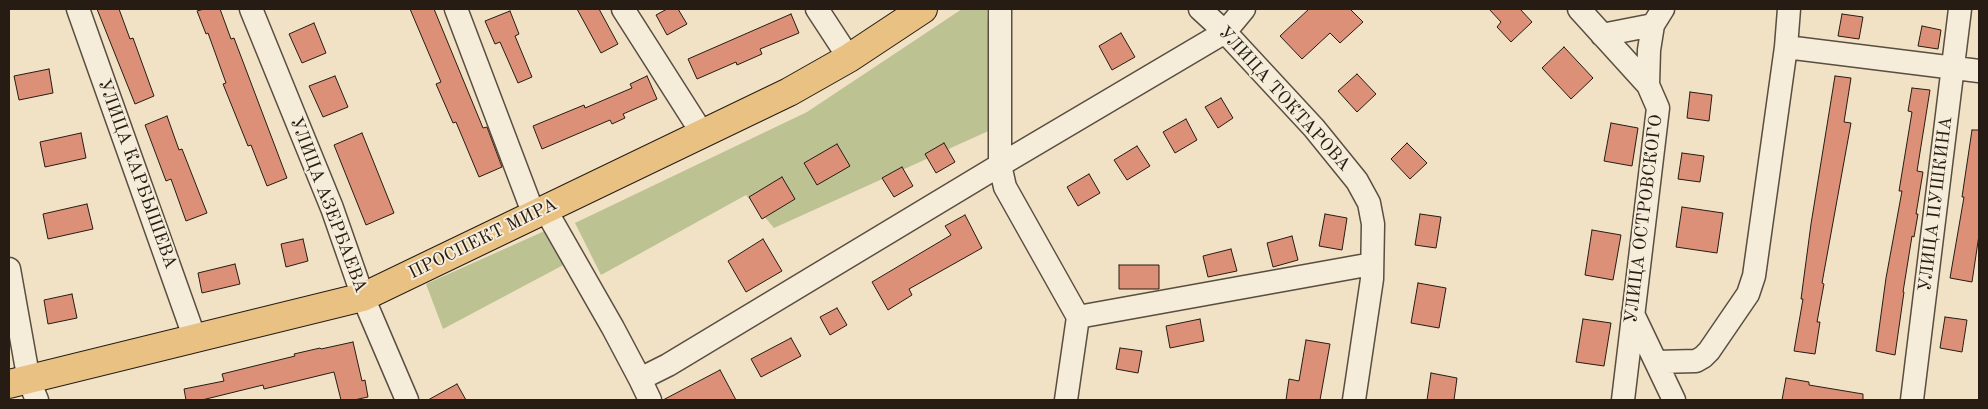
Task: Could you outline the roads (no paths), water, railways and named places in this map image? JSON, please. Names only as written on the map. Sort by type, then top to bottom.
[{"type":"main road","name":"ПРОСПЕКТ МИРА","points":[[25,388],[195,338],[363,297],[789,92],[849,58],[923,9]]},
{"type":"street","name":"УЛИЦА КАРБЫШЕВА","points":[[78,9],[195,338]]},
{"type":"street","name":"УЛИЦА АЗЕРБАЕВА","points":[[251,9],[332,208],[363,297],[407,400]]},
{"type":"street","points":[[456,9],[539,212],[613,328],[650,400]]},
{"type":"street","points":[[622,9],[702,133]]},
{"type":"street","points":[[817,9],[849,58]]},
{"type":"street","points":[[1000,9],[1000,165],[1005,187],[1078,317],[1066,400]]},
{"type":"street","name":"УЛИЦА ТОКТАРОВА","points":[[1200,9],[1225,32],[1314,128],[1358,181],[1369,203],[1373,224],[1372,279],[1354,400]]},
{"type":"street","points":[[640,379],[668,365],[1225,32],[1244,9]]},
{"type":"street","name":"УЛИЦА ОСТРОВСКОГО","points":[[1579,9],[1648,85],[1658,108],[1633,314],[1628,399]]},
{"type":"street","points":[[1656,362],[1696,361],[1702,357],[1709,351],[1748,294],[1754,276],[1786,47],[1788,9]]},
{"type":"street","name":"УЛИЦА ПУШКИНА","points":[[1912,400],[1960,9]]},
{"type":"street","points":[[1602,35],[1658,17]]},
{"type":"street","points":[[1648,85],[1649,50],[1658,17]]},
{"type":"street","points":[[1786,47],[1979,71]]},
{"type":"street","points":[[1078,317],[1372,264]]},
{"type":"street","points":[[9,268],[25,388]]},
{"type":"street","points":[[1633,314],[1674,400]]}]
